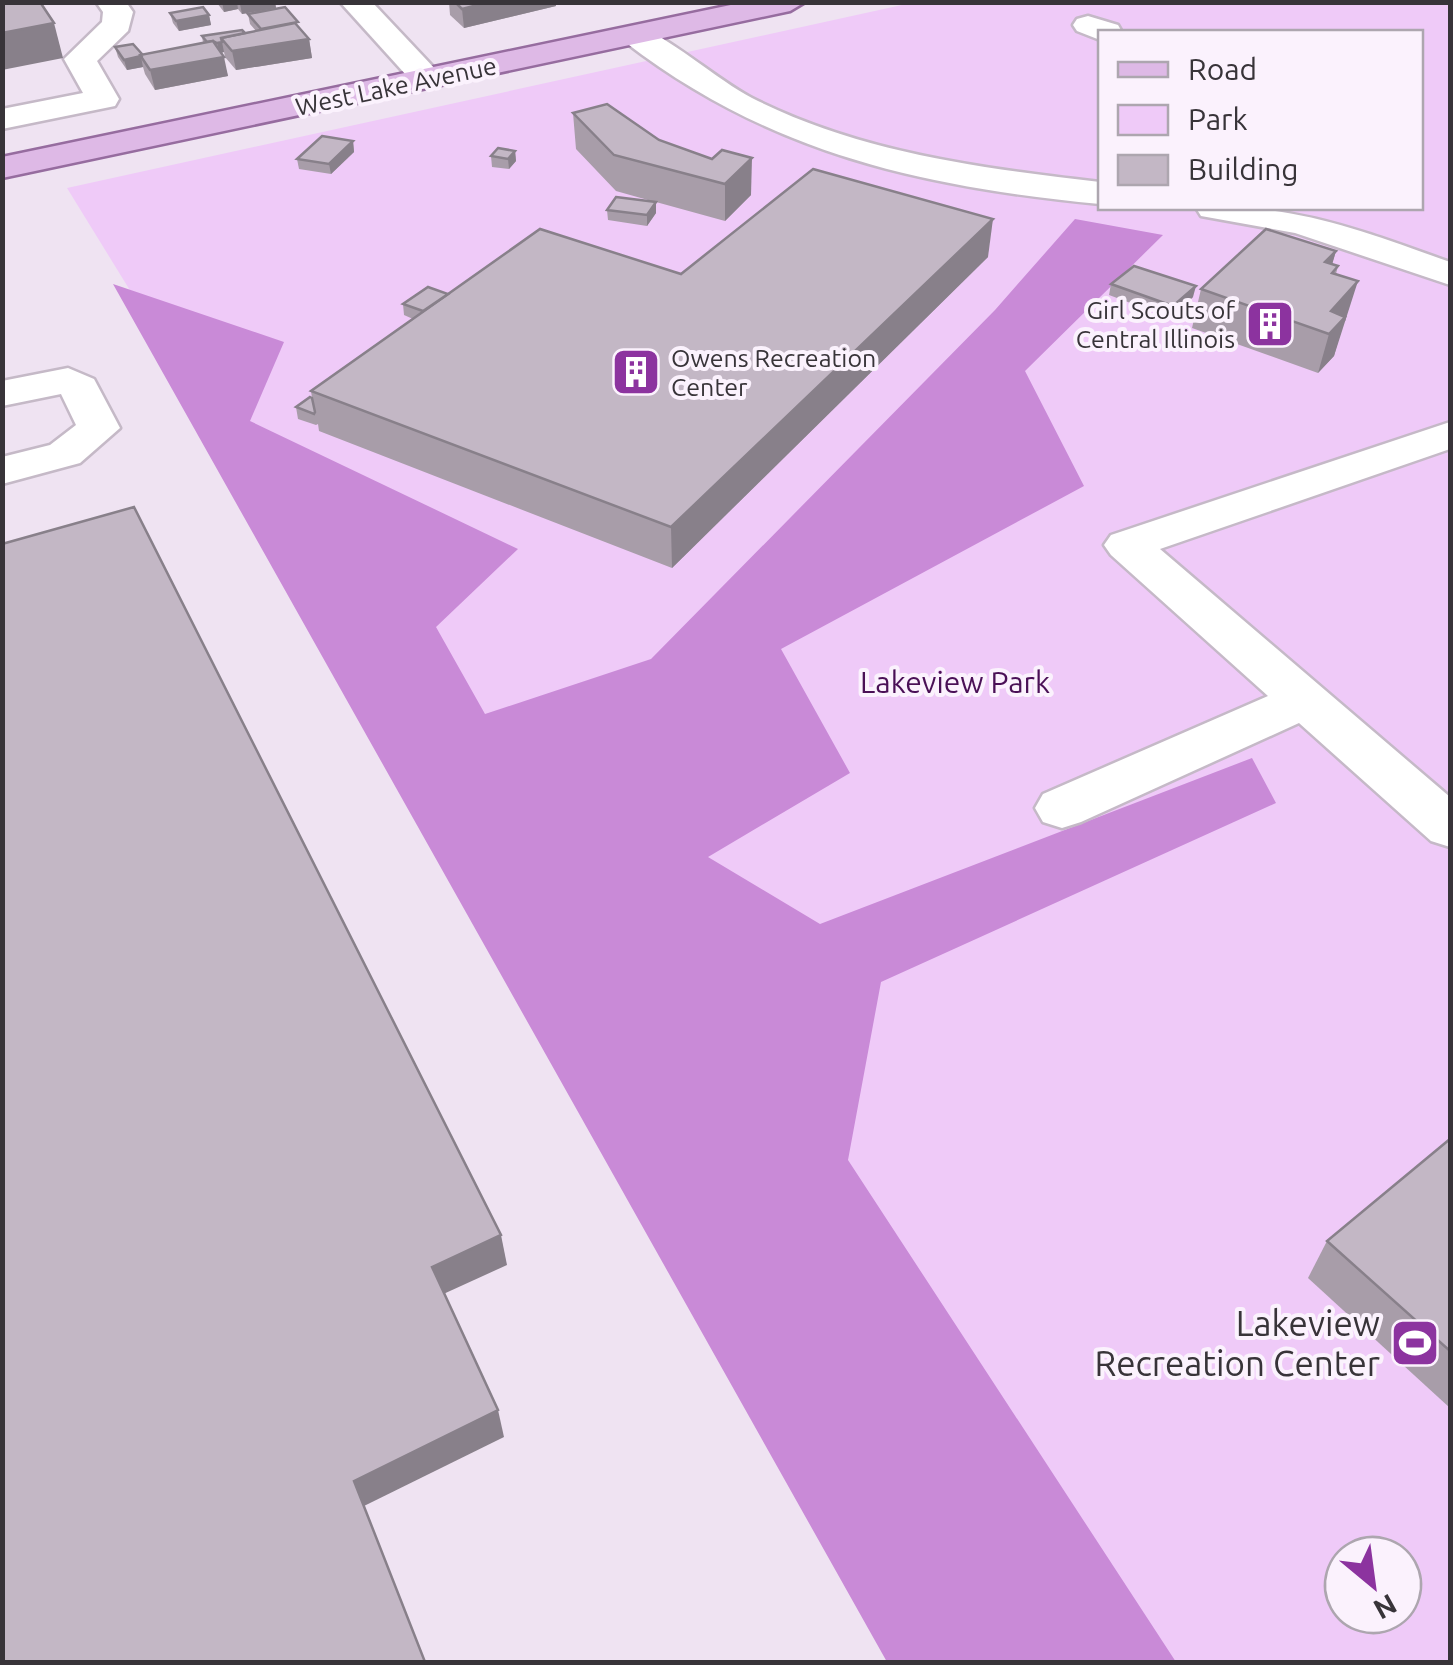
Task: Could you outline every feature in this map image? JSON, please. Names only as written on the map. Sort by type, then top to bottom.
[{"type":"main road","name":"West Lake Avenue","points":[[2,168],[783,3]]},
{"type":"street","points":[[2,119],[103,99],[80,59],[117,25],[118,12],[111,2]]},
{"type":"street","points":[[354,2],[426,79]]},
{"type":"street","points":[[636,35],[719,94],[792,131],[870,157],[952,175],[1098,193]]},
{"type":"street","points":[[1225,210],[1302,224],[1450,274]]},
{"type":"street","points":[[2,394],[68,380],[79,388],[99,428],[66,454],[2,471]]},
{"type":"street","points":[[1450,435],[1127,545],[1450,826]]},
{"type":"street","points":[[1062,808],[1305,700]]},
{"type":"green space","name":"Lakeview Park","points":[[911,3],[1450,3],[1450,1662],[974,1662],[67,188]]},
{"type":"shaded area","points":[[1075,219],[1163,235],[1025,371],[1084,486],[781,649],[850,773],[708,857],[820,924],[1252,758],[1276,803],[881,982],[848,1160],[1176,1662],[887,1662],[113,284],[284,342],[250,421],[518,549],[436,627],[485,714],[651,659],[995,310]]},
{"type":"building","points":[[2,2],[40,2],[54,23],[2,33]]},
{"type":"building","points":[[455,2],[489,2],[462,9]]},
{"type":"building","points":[[203,7],[209,15],[176,21],[170,13]]},
{"type":"building","points":[[285,7],[298,22],[261,29],[248,14]]},
{"type":"building","points":[[295,23],[309,39],[232,51],[221,38]]},
{"type":"building","points":[[242,30],[245,33],[221,38],[222,42],[217,43],[207,42],[202,36]]},
{"type":"building","points":[[213,41],[224,57],[150,70],[140,55]]},
{"type":"building","points":[[133,44],[141,56],[124,60],[115,47]]},
{"type":"building","points":[[607,104],[659,140],[712,159],[722,150],[752,158],[725,184],[614,155],[573,113]]},
{"type":"building","points":[[322,136],[353,141],[329,164],[297,159]]},
{"type":"building","points":[[498,148],[515,151],[508,159],[491,156]]},
{"type":"building","name":"Owens Recreation Center","points":[[813,169],[993,219],[671,527],[311,391],[540,229],[681,274]]},
{"type":"building","points":[[616,197],[656,202],[647,215],[607,210]]},
{"type":"building","points":[[1266,229],[1336,251],[1325,262],[1338,266],[1332,273],[1358,281],[1331,311],[1345,317],[1329,334],[1201,289]]},
{"type":"building","points":[[1134,266],[1196,286],[1173,306],[1111,284]]},
{"type":"building","points":[[428,287],[448,294],[423,311],[403,304]]},
{"type":"building","points":[[312,398],[314,414],[296,407]]},
{"type":"building","points":[[134,507],[501,1235],[432,1267],[498,1410],[354,1481],[425,1662],[2,1662],[2,544]]},
{"type":"building","name":"Lakeview Recreation Center","points":[[1450,1139],[1450,1351],[1327,1241]]},
{"type":"place","name":"Girl Scouts of Central Illinois","points":[[1270,324]]},
{"type":"place","name":"Owens Recreation Center","points":[[636,372]]},
{"type":"place","name":"Lakeview Recreation Center","points":[[1415,1343]]}]
